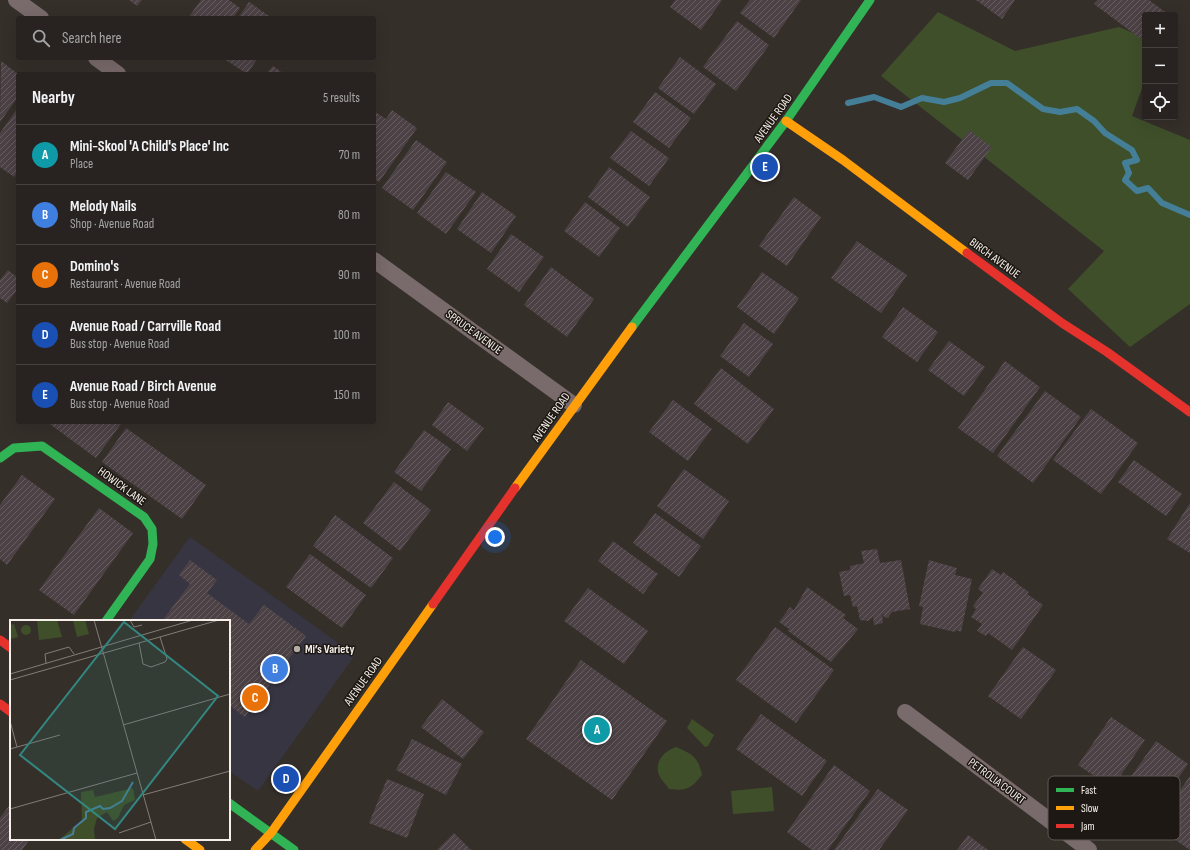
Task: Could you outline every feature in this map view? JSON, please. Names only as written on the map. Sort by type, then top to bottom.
[{"type":"street","points":[[16,0],[38,16]]},
{"type":"street","name":"AVENUE ROAD","points":[[255,850],[271,832],[574,405],[786,121],[870,0]]},
{"type":"street","points":[[99,60],[115,72]]},
{"type":"street","name":"BIRCH AVENUE","points":[[786,121],[843,160],[1062,323],[1107,352],[1190,412]]},
{"type":"street","name":"SPRUCE AVENUE","points":[[376,261],[574,405]]},
{"type":"street","name":"HOWICK LANE","points":[[0,458],[14,448],[42,446],[144,517],[152,530],[153,544],[150,559],[107,620]]},
{"type":"street","points":[[0,640],[10,647]]},
{"type":"street","points":[[0,704],[10,711]]},
{"type":"street","name":"PETROLIA COURT","points":[[905,712],[1048,819]]},
{"type":"street","points":[[230,804],[294,850]]},
{"type":"street","points":[[186,840],[200,850]]},
{"type":"street","name":"PETROLIA COURT","points":[[1076,840],[1089,850]]},
{"type":"shaded area","points":[[190,537],[355,655],[258,791],[230,772],[230,620],[130,620]]},
{"type":"green space","points":[[938,12],[1015,51],[1119,27],[1142,37],[1142,88],[1132,116],[1190,140],[1190,304],[1130,347],[1068,289],[1104,251],[881,76]]},
{"type":"green space","points":[[692,719],[714,735],[708,746],[705,747],[687,728]]},
{"type":"green space","points":[[676,747],[694,757],[699,764],[702,775],[691,786],[680,790],[669,789],[660,777],[658,770],[659,761],[664,754]]},
{"type":"green space","points":[[772,787],[774,811],[733,814],[731,791]]},
{"type":"building","points":[[129,0],[142,0],[137,6]]},
{"type":"building","points":[[201,0],[229,0],[240,8],[234,16],[189,16]]},
{"type":"building","points":[[675,0],[722,0],[701,30],[670,7]]},
{"type":"building","points":[[750,0],[801,0],[774,38],[740,13]]},
{"type":"building","points":[[976,0],[1015,0],[1002,19]]},
{"type":"building","points":[[1098,0],[1149,0],[1165,12],[1142,12],[1142,40],[1094,4]]},
{"type":"building","points":[[249,2],[269,16],[239,16]]},
{"type":"building","points":[[737,21],[769,45],[736,91],[703,67]]},
{"type":"building","points":[[680,57],[716,84],[694,114],[658,88]]},
{"type":"building","points":[[226,60],[257,60],[248,72],[244,72]]},
{"type":"building","points":[[1,61],[16,72],[16,100],[0,122]]},
{"type":"building","points":[[273,66],[281,72],[268,72]]},
{"type":"building","points":[[655,92],[691,118],[669,148],[633,122]]},
{"type":"building","points":[[16,110],[16,174],[14,177],[0,167],[0,133]]},
{"type":"building","points":[[392,110],[417,128],[379,182],[376,180],[376,112],[386,119]]},
{"type":"building","points":[[969,130],[992,147],[968,180],[945,163]]},
{"type":"building","points":[[631,131],[669,158],[649,186],[610,158]]},
{"type":"building","points":[[416,140],[447,162],[413,210],[382,188]]},
{"type":"building","points":[[609,167],[650,197],[628,227],[588,197]]},
{"type":"building","points":[[446,172],[476,192],[446,234],[417,213]]},
{"type":"building","points":[[482,192],[516,216],[491,253],[457,229]]},
{"type":"building","points":[[794,197],[821,217],[787,266],[759,246]]},
{"type":"building","points":[[585,202],[620,228],[599,257],[564,231]]},
{"type":"building","points":[[511,234],[544,257],[519,292],[487,269]]},
{"type":"building","points":[[857,241],[907,275],[881,313],[831,278]]},
{"type":"building","points":[[551,267],[594,299],[567,337],[524,305]]},
{"type":"building","points":[[8,270],[16,276],[16,292],[7,303],[0,298],[0,280]]},
{"type":"building","points":[[762,272],[799,298],[774,334],[737,307]]},
{"type":"building","points":[[903,307],[938,332],[917,362],[882,337]]},
{"type":"building","points":[[744,323],[773,344],[749,377],[720,356]]},
{"type":"building","points":[[949,341],[985,367],[964,396],[928,370]]},
{"type":"building","points":[[1005,361],[1040,387],[993,453],[958,428]]},
{"type":"building","points":[[721,368],[774,409],[748,444],[694,404]]},
{"type":"building","points":[[1045,391],[1081,417],[1033,483],[997,456]]},
{"type":"building","points":[[673,400],[712,429],[688,461],[649,432]]},
{"type":"building","points":[[448,402],[484,428],[467,451],[432,425]]},
{"type":"building","points":[[1091,409],[1138,443],[1101,494],[1053,460]]},
{"type":"building","points":[[50,424],[121,424],[96,458]]},
{"type":"building","points":[[126,428],[206,485],[182,519],[102,462]]},
{"type":"building","points":[[424,430],[451,449],[421,491],[394,472]]},
{"type":"building","points":[[1134,460],[1182,494],[1166,516],[1118,482]]},
{"type":"building","points":[[684,469],[729,501],[703,539],[657,506]]},
{"type":"building","points":[[22,475],[55,499],[7,565],[0,559],[0,505]]},
{"type":"building","points":[[394,482],[431,510],[400,551],[363,523]]},
{"type":"building","points":[[1190,503],[1190,553],[1167,539]]},
{"type":"building","points":[[99,508],[133,533],[74,615],[39,590]]},
{"type":"building","points":[[655,513],[701,546],[679,577],[633,543]]},
{"type":"building","points":[[335,515],[393,558],[371,588],[313,546]]},
{"type":"building","points":[[613,541],[658,574],[643,594],[598,561]]},
{"type":"building","points":[[877,549],[880,563],[901,560],[910,609],[892,612],[888,618],[884,617],[882,613],[883,623],[874,625],[873,617],[868,621],[860,620],[857,606],[853,607],[850,595],[844,596],[839,572],[850,570],[850,566],[864,563],[861,551]]},
{"type":"building","points":[[310,554],[366,595],[342,628],[286,587]]},
{"type":"building","points":[[190,560],[217,580],[207,593],[249,624],[264,605],[306,636],[245,717],[230,706],[230,620],[163,620],[190,584],[179,575]]},
{"type":"building","points":[[929,560],[957,568],[955,575],[972,579],[961,632],[920,624],[923,607],[919,606]]},
{"type":"building","points":[[992,569],[1001,575],[1003,572],[1029,592],[1027,594],[1043,605],[1012,650],[988,633],[986,636],[977,631],[982,624],[971,617],[976,609],[973,606],[983,593],[978,589]]},
{"type":"building","points":[[807,587],[846,615],[843,618],[858,629],[831,662],[788,631],[789,629],[779,622],[790,607],[794,610]]},
{"type":"building","points":[[588,588],[648,631],[624,664],[564,621]]},
{"type":"building","points":[[775,627],[834,670],[796,723],[736,680]]},
{"type":"building","points":[[1023,647],[1056,670],[1021,719],[988,696]]},
{"type":"building","points":[[581,660],[667,721],[612,800],[526,739]]},
{"type":"building","points":[[442,699],[484,732],[463,759],[421,727]]},
{"type":"building","points":[[761,714],[827,761],[802,796],[736,749]]},
{"type":"building","points":[[1111,717],[1145,740],[1120,776],[1094,776],[1078,765]]},
{"type":"building","points":[[412,739],[462,764],[446,795],[396,770]]},
{"type":"building","points":[[1156,741],[1188,764],[1180,776],[1132,776]]},
{"type":"building","points":[[834,765],[870,791],[828,850],[812,850],[787,832]]},
{"type":"building","points":[[1190,776],[1190,850],[1175,840],[1180,840],[1180,790]]},
{"type":"building","points":[[387,779],[424,794],[407,838],[369,823]]},
{"type":"building","points":[[878,789],[908,810],[879,850],[834,850]]},
{"type":"building","points":[[10,804],[10,840],[29,840],[22,850],[0,850],[0,818]]},
{"type":"building","points":[[454,833],[471,850],[437,850]]},
{"type":"building","points":[[968,835],[988,850],[957,850]]},
{"type":"waterway","points":[[848,103],[874,97],[901,107],[922,98],[944,102],[960,98],[991,83],[1007,83],[1043,109],[1060,112],[1077,109],[1094,121],[1105,133],[1132,150],[1137,160],[1125,163],[1129,173],[1125,180],[1137,191],[1148,188],[1162,203],[1190,215]]},
{"type":"traffic: fast","points":[[632,327],[786,121],[870,0]]},
{"type":"traffic: fast","points":[[0,458],[14,448],[42,446],[144,517],[152,529],[153,544],[150,559],[107,620]]},
{"type":"traffic: fast","points":[[230,804],[294,850]]},
{"type":"traffic: slow","points":[[786,121],[843,160],[967,253]]},
{"type":"traffic: slow","points":[[515,488],[632,327]]},
{"type":"traffic: slow","points":[[255,850],[271,833],[433,604]]},
{"type":"traffic: slow","points":[[186,840],[200,850]]},
{"type":"traffic: jam","points":[[967,253],[1062,323],[1107,352],[1190,412]]},
{"type":"traffic: jam","points":[[433,604],[515,488]]},
{"type":"traffic: jam","points":[[0,640],[10,647]]},
{"type":"traffic: jam","points":[[0,704],[10,711]]},
{"type":"place","name":"Avenue Road / Birch Avenue","points":[[765,167]]},
{"type":"place","name":"Mi’s Variety","points":[[297,649]]},
{"type":"place","name":"Melody Nails","points":[[275,669]]},
{"type":"place","name":"Domino's","points":[[255,698]]},
{"type":"place","name":"Mini-Skool 'A Child's Place' Inc","points":[[597,730]]},
{"type":"place","name":"Avenue Road / Carrville Road","points":[[286,779]]}]
